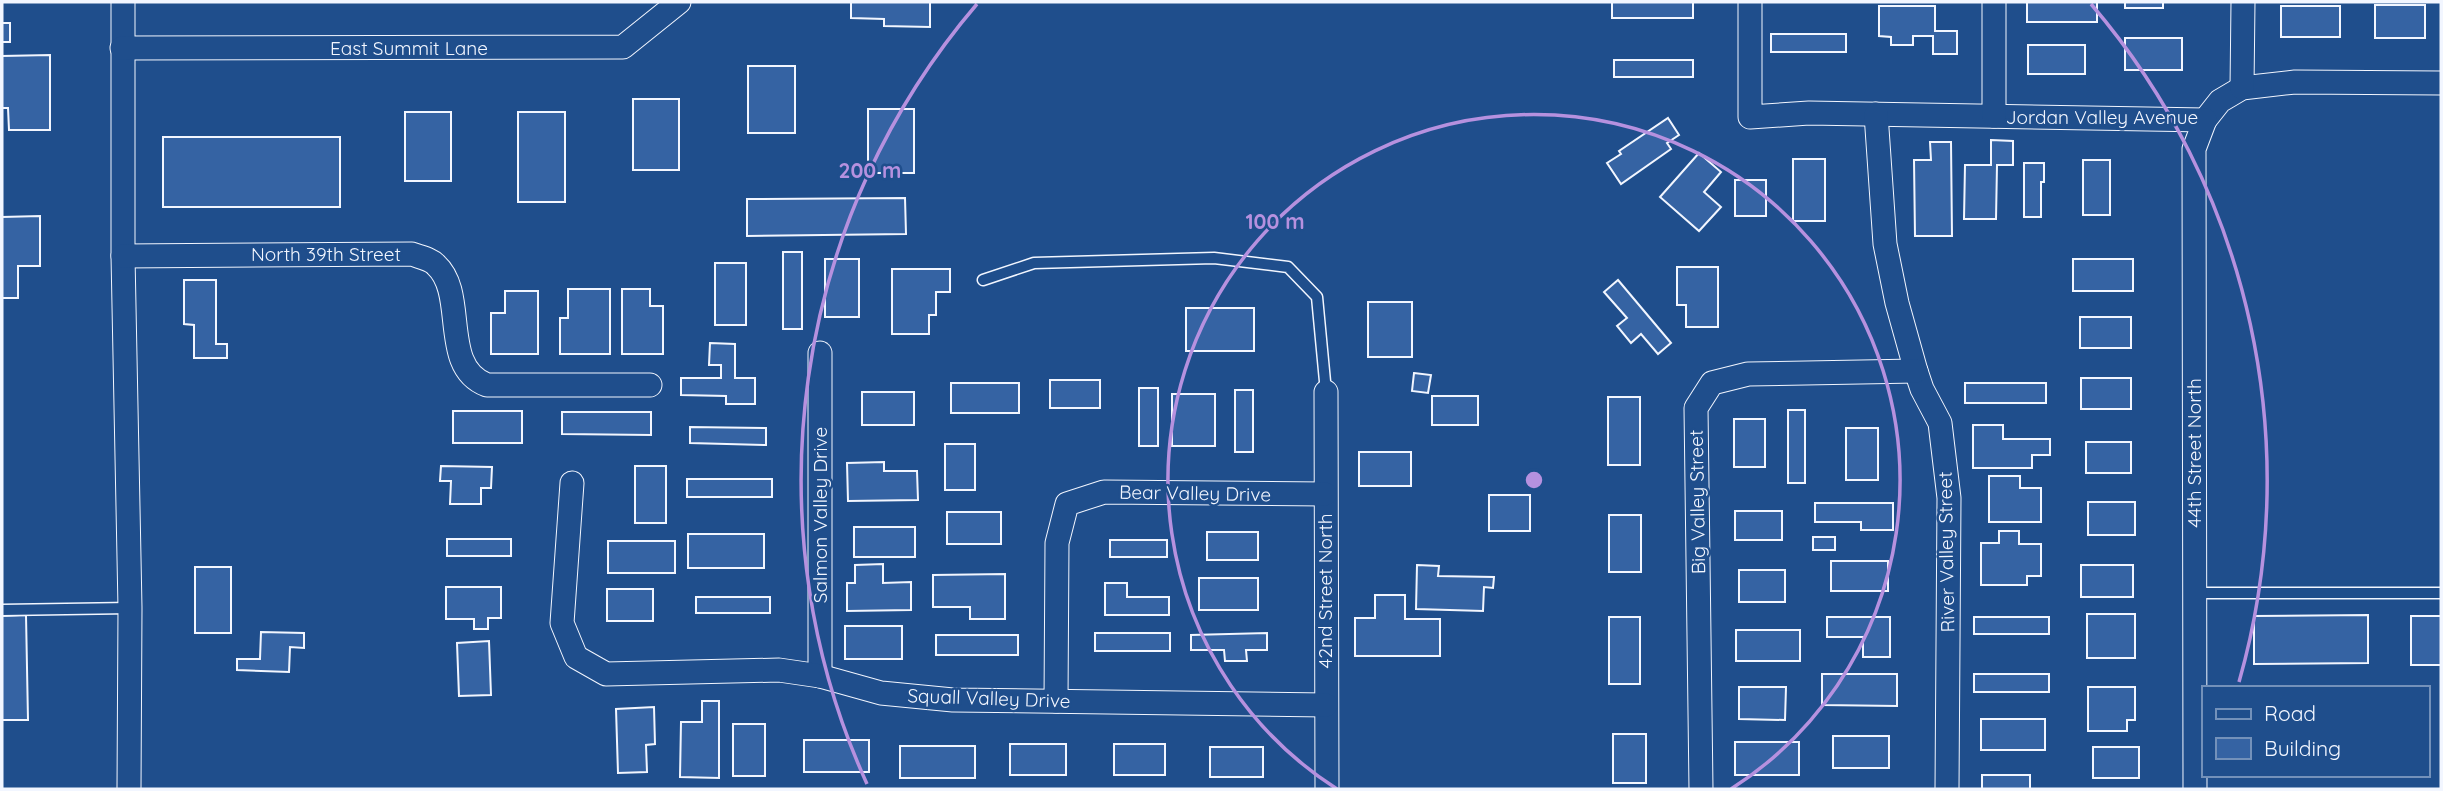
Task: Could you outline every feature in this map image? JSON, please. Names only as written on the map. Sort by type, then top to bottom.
[{"type":"street","points":[[123,2],[123,256],[130,608],[129,789]]},
{"type":"street","name":"East Summit Lane","points":[[122,48],[623,47],[679,2]]},
{"type":"street","name":"Jordan Valley Avenue","points":[[1750,2],[1750,117],[1809,113],[2205,120],[2220,101],[2242,88],[2295,82],[2441,83]]},
{"type":"street","points":[[1994,2],[1994,116]]},
{"type":"street","points":[[2242,2],[2242,88]]},
{"type":"street","name":"River Valley Street","points":[[1876,114],[1885,244],[1897,303],[1916,371],[1940,423],[1949,498],[1947,789]]},
{"type":"street","name":"44th Street North","points":[[2195,789],[2194,149],[2205,120]]},
{"type":"street","name":"North 39th Street","points":[[123,256],[412,254],[436,264],[447,281],[461,361],[475,381],[487,385],[650,386]]},
{"type":"street","name":"Salmon Valley Drive","points":[[820,353],[820,676]]},
{"type":"street","name":"Big Valley Street","points":[[1701,789],[1696,408],[1712,383],[1748,374],[1916,371]]},
{"type":"street","name":"42nd Street North","points":[[1325,392],[1327,789]]},
{"type":"street","name":"Squall Valley Drive","points":[[572,483],[562,623],[576,657],[607,674],[779,670],[820,676],[881,693],[953,700],[1326,705]]},
{"type":"street","name":"Bear Valley Drive","points":[[1056,701],[1057,543],[1067,504],[1104,492],[1325,494]]},
{"type":"lane","points":[[983,280],[1034,262],[1214,258],[1288,267],[1317,297],[1325,392]]},
{"type":"lane","points":[[2194,593],[2441,593]]},
{"type":"lane","points":[[2,610],[130,608]]},
{"type":"building","points":[[851,2],[930,2],[930,27],[884,26],[884,19],[851,18]]},
{"type":"building","points":[[1612,2],[1693,2],[1693,18],[1612,18]]},
{"type":"building","points":[[2027,2],[2097,2],[2097,22],[2027,22]]},
{"type":"building","points":[[2125,2],[2163,2],[2163,8],[2125,8]]},
{"type":"building","points":[[2375,5],[2425,5],[2425,38],[2375,38]]},
{"type":"building","points":[[1879,6],[1935,6],[1935,31],[1957,31],[1957,54],[1933,54],[1933,36],[1913,36],[1913,45],[1891,45],[1891,37],[1879,36]]},
{"type":"building","points":[[2281,6],[2340,6],[2340,37],[2281,37]]},
{"type":"building","points":[[2,23],[10,23],[10,42],[2,42]]},
{"type":"building","points":[[1771,34],[1846,34],[1846,52],[1771,52]]},
{"type":"building","points":[[2125,38],[2182,38],[2182,70],[2125,70]]},
{"type":"building","points":[[2028,45],[2085,45],[2085,74],[2028,74]]},
{"type":"building","points":[[50,55],[50,130],[9,130],[8,108],[2,108],[2,56]]},
{"type":"building","points":[[1614,60],[1693,60],[1693,77],[1614,77]]},
{"type":"building","points":[[748,66],[795,66],[795,133],[748,133]]},
{"type":"building","points":[[633,99],[679,99],[679,170],[633,170]]},
{"type":"building","points":[[868,109],[914,109],[914,173],[868,173]]},
{"type":"building","points":[[405,112],[451,112],[451,181],[405,181]]},
{"type":"building","points":[[518,112],[565,112],[565,202],[518,202]]},
{"type":"building","points":[[1668,118],[1679,135],[1667,143],[1671,149],[1621,184],[1607,163],[1621,154],[1619,151]]},
{"type":"building","points":[[163,137],[340,137],[340,207],[163,207]]},
{"type":"building","points":[[1991,140],[2013,141],[2013,165],[1997,165],[1996,219],[1964,219],[1965,165],[1991,165]]},
{"type":"building","points":[[1930,142],[1951,142],[1952,236],[1915,236],[1914,160],[1931,160]]},
{"type":"building","points":[[1699,153],[1721,172],[1704,192],[1721,207],[1699,231],[1660,197]]},
{"type":"building","points":[[1793,159],[1825,159],[1825,221],[1793,221]]},
{"type":"building","points":[[2083,160],[2110,160],[2110,215],[2083,215]]},
{"type":"building","points":[[2024,163],[2044,163],[2041,217],[2024,217]]},
{"type":"building","points":[[1735,180],[1766,180],[1766,216],[1735,216]]},
{"type":"building","points":[[905,198],[906,234],[747,236],[747,199]]},
{"type":"building","points":[[40,216],[40,266],[18,266],[18,298],[2,298],[2,217]]},
{"type":"building","points":[[783,252],[802,252],[802,329],[783,329]]},
{"type":"building","points":[[825,259],[859,259],[859,317],[825,317]]},
{"type":"building","points":[[2073,259],[2133,259],[2133,291],[2073,291]]},
{"type":"building","points":[[715,263],[746,263],[746,325],[715,325]]},
{"type":"building","points":[[1677,267],[1718,267],[1718,327],[1686,327],[1686,305],[1677,305]]},
{"type":"building","points":[[892,269],[950,269],[950,292],[936,292],[936,315],[929,315],[929,334],[892,334]]},
{"type":"building","points":[[184,280],[216,280],[216,344],[227,344],[227,358],[194,358],[194,325],[184,324]]},
{"type":"building","points":[[1618,280],[1671,343],[1658,354],[1641,334],[1631,343],[1617,326],[1627,318],[1604,292]]},
{"type":"building","points":[[568,289],[610,289],[610,354],[560,354],[560,318],[568,318]]},
{"type":"building","points":[[622,289],[650,289],[650,306],[663,306],[663,354],[622,354]]},
{"type":"building","points":[[505,291],[538,291],[538,354],[491,354],[491,313],[505,313]]},
{"type":"building","points":[[1368,302],[1412,302],[1412,357],[1368,357]]},
{"type":"building","points":[[1186,308],[1254,308],[1254,351],[1186,351]]},
{"type":"building","points":[[2080,317],[2131,317],[2131,348],[2080,348]]},
{"type":"building","points":[[710,343],[735,344],[735,378],[755,378],[755,404],[726,404],[726,396],[681,395],[681,378],[721,378],[721,365],[709,365]]},
{"type":"building","points":[[1414,373],[1431,375],[1428,393],[1412,391]]},
{"type":"building","points":[[2081,378],[2131,378],[2131,409],[2081,409]]},
{"type":"building","points":[[1050,380],[1100,380],[1100,408],[1050,408]]},
{"type":"building","points":[[951,383],[1019,383],[1019,413],[951,413]]},
{"type":"building","points":[[1965,383],[2046,383],[2046,403],[1965,403]]},
{"type":"building","points":[[1139,388],[1158,388],[1158,446],[1139,446]]},
{"type":"building","points":[[1235,390],[1253,390],[1253,452],[1235,452]]},
{"type":"building","points":[[862,392],[914,392],[914,425],[862,425]]},
{"type":"building","points":[[1172,394],[1215,394],[1215,446],[1172,446]]},
{"type":"building","points":[[1432,396],[1478,396],[1478,425],[1432,425]]},
{"type":"building","points":[[1608,397],[1640,397],[1640,465],[1608,465]]},
{"type":"building","points":[[1788,410],[1805,410],[1805,483],[1788,483]]},
{"type":"building","points":[[453,411],[522,411],[522,443],[453,443]]},
{"type":"building","points":[[562,412],[651,412],[651,435],[562,434]]},
{"type":"building","points":[[1734,419],[1765,419],[1765,467],[1734,467]]},
{"type":"building","points":[[1973,425],[2003,425],[2003,439],[2050,439],[2050,455],[2032,455],[2032,468],[1973,468]]},
{"type":"building","points":[[690,427],[766,428],[766,445],[690,443]]},
{"type":"building","points":[[1846,428],[1878,428],[1878,480],[1846,480]]},
{"type":"building","points":[[2086,442],[2131,442],[2131,473],[2086,473]]},
{"type":"building","points":[[945,444],[975,444],[975,490],[945,490]]},
{"type":"building","points":[[1359,452],[1411,452],[1411,486],[1359,486]]},
{"type":"building","points":[[884,462],[884,471],[917,471],[918,500],[848,501],[847,463]]},
{"type":"building","points":[[441,466],[492,467],[491,488],[481,488],[481,504],[450,504],[451,481],[440,481]]},
{"type":"building","points":[[635,466],[666,466],[666,523],[635,523]]},
{"type":"building","points":[[1989,476],[2020,476],[2020,488],[2041,488],[2041,522],[1989,522]]},
{"type":"building","points":[[687,479],[772,479],[772,497],[687,497]]},
{"type":"building","points":[[1489,495],[1530,495],[1530,531],[1489,531]]},
{"type":"building","points":[[2088,502],[2135,502],[2135,535],[2088,535]]},
{"type":"building","points":[[1815,503],[1893,503],[1893,530],[1861,530],[1861,522],[1815,522]]},
{"type":"building","points":[[1735,511],[1782,511],[1782,540],[1735,540]]},
{"type":"building","points":[[947,512],[1001,512],[1001,544],[947,544]]},
{"type":"building","points":[[1609,515],[1641,515],[1641,572],[1609,572]]},
{"type":"building","points":[[854,527],[915,527],[915,557],[854,557]]},
{"type":"building","points":[[1999,531],[2019,531],[2019,544],[2041,544],[2041,576],[2027,576],[2027,585],[1981,585],[1981,543],[1999,543]]},
{"type":"building","points":[[1207,532],[1258,532],[1258,560],[1207,560]]},
{"type":"building","points":[[688,534],[764,534],[764,568],[688,568]]},
{"type":"building","points":[[1813,537],[1835,537],[1835,550],[1813,550]]},
{"type":"building","points":[[447,539],[511,539],[511,556],[447,556]]},
{"type":"building","points":[[1110,540],[1167,540],[1167,557],[1110,557]]},
{"type":"building","points":[[608,541],[675,541],[675,573],[608,573]]},
{"type":"building","points":[[1831,561],[1888,561],[1888,591],[1831,591]]},
{"type":"building","points":[[883,564],[883,583],[911,582],[911,610],[847,611],[847,583],[855,583],[855,565]]},
{"type":"building","points":[[1417,565],[1439,566],[1438,576],[1494,577],[1493,588],[1484,587],[1483,611],[1416,609]]},
{"type":"building","points":[[2081,565],[2133,565],[2133,597],[2081,597]]},
{"type":"building","points":[[195,567],[231,567],[231,633],[195,633]]},
{"type":"building","points":[[1739,570],[1785,570],[1785,602],[1739,602]]},
{"type":"building","points":[[1005,574],[1005,619],[970,619],[970,607],[933,607],[933,575]]},
{"type":"building","points":[[1199,578],[1258,578],[1258,610],[1199,610]]},
{"type":"building","points":[[1105,583],[1127,583],[1127,597],[1169,597],[1169,615],[1105,615]]},
{"type":"building","points":[[446,587],[501,587],[501,618],[488,618],[488,629],[474,629],[474,619],[446,619]]},
{"type":"building","points":[[607,589],[653,589],[653,621],[607,621]]},
{"type":"building","points":[[1375,595],[1405,595],[1405,619],[1440,619],[1440,656],[1355,656],[1355,618],[1375,618]]},
{"type":"building","points":[[696,597],[770,597],[770,613],[696,613]]},
{"type":"building","points":[[2087,614],[2135,614],[2135,658],[2087,658]]},
{"type":"building","points":[[26,615],[28,720],[2,720],[2,616]]},
{"type":"building","points":[[2368,615],[2368,663],[2254,664],[2254,616]]},
{"type":"building","points":[[2411,616],[2441,616],[2441,665],[2411,665]]},
{"type":"building","points":[[1609,617],[1640,617],[1640,684],[1609,684]]},
{"type":"building","points":[[1827,617],[1890,617],[1890,657],[1863,657],[1863,637],[1827,637]]},
{"type":"building","points":[[1974,617],[2049,617],[2049,634],[1974,634]]},
{"type":"building","points":[[845,626],[902,626],[902,659],[845,659]]},
{"type":"building","points":[[1736,630],[1800,630],[1800,661],[1736,661]]},
{"type":"building","points":[[261,632],[304,633],[304,648],[290,647],[289,672],[237,670],[237,659],[260,659]]},
{"type":"building","points":[[1095,633],[1170,633],[1170,651],[1095,651]]},
{"type":"building","points":[[1267,633],[1267,650],[1246,650],[1247,661],[1225,661],[1224,650],[1191,650],[1191,635]]},
{"type":"building","points":[[936,635],[1018,635],[1018,655],[936,655]]},
{"type":"building","points":[[489,641],[491,695],[459,696],[457,643]]},
{"type":"building","points":[[1822,674],[1897,674],[1897,706],[1822,705]]},
{"type":"building","points":[[1974,674],[2049,674],[2049,692],[1974,692]]},
{"type":"building","points":[[1739,687],[1786,687],[1785,720],[1739,719]]},
{"type":"building","points":[[2088,687],[2135,687],[2135,720],[2127,720],[2127,731],[2088,731]]},
{"type":"building","points":[[702,701],[719,701],[719,778],[680,777],[681,722],[702,722]]},
{"type":"building","points":[[654,707],[655,744],[646,745],[647,772],[618,773],[616,709]]},
{"type":"building","points":[[1981,719],[2045,719],[2045,750],[1981,750]]},
{"type":"building","points":[[733,724],[765,724],[765,776],[733,776]]},
{"type":"building","points":[[1613,734],[1646,734],[1646,783],[1613,783]]},
{"type":"building","points":[[1833,736],[1889,736],[1889,768],[1833,768]]},
{"type":"building","points":[[804,740],[869,740],[869,772],[804,772]]},
{"type":"building","points":[[1735,742],[1799,742],[1799,775],[1735,775]]},
{"type":"building","points":[[1010,744],[1066,744],[1066,775],[1010,775]]},
{"type":"building","points":[[1114,744],[1165,744],[1165,775],[1114,775]]},
{"type":"building","points":[[900,746],[975,746],[975,778],[900,778]]},
{"type":"building","points":[[1210,747],[1263,747],[1263,777],[1210,777]]},
{"type":"building","points":[[2093,747],[2139,747],[2139,778],[2093,778]]},
{"type":"building","points":[[1982,775],[2030,775],[2030,789],[1982,789]]}]
